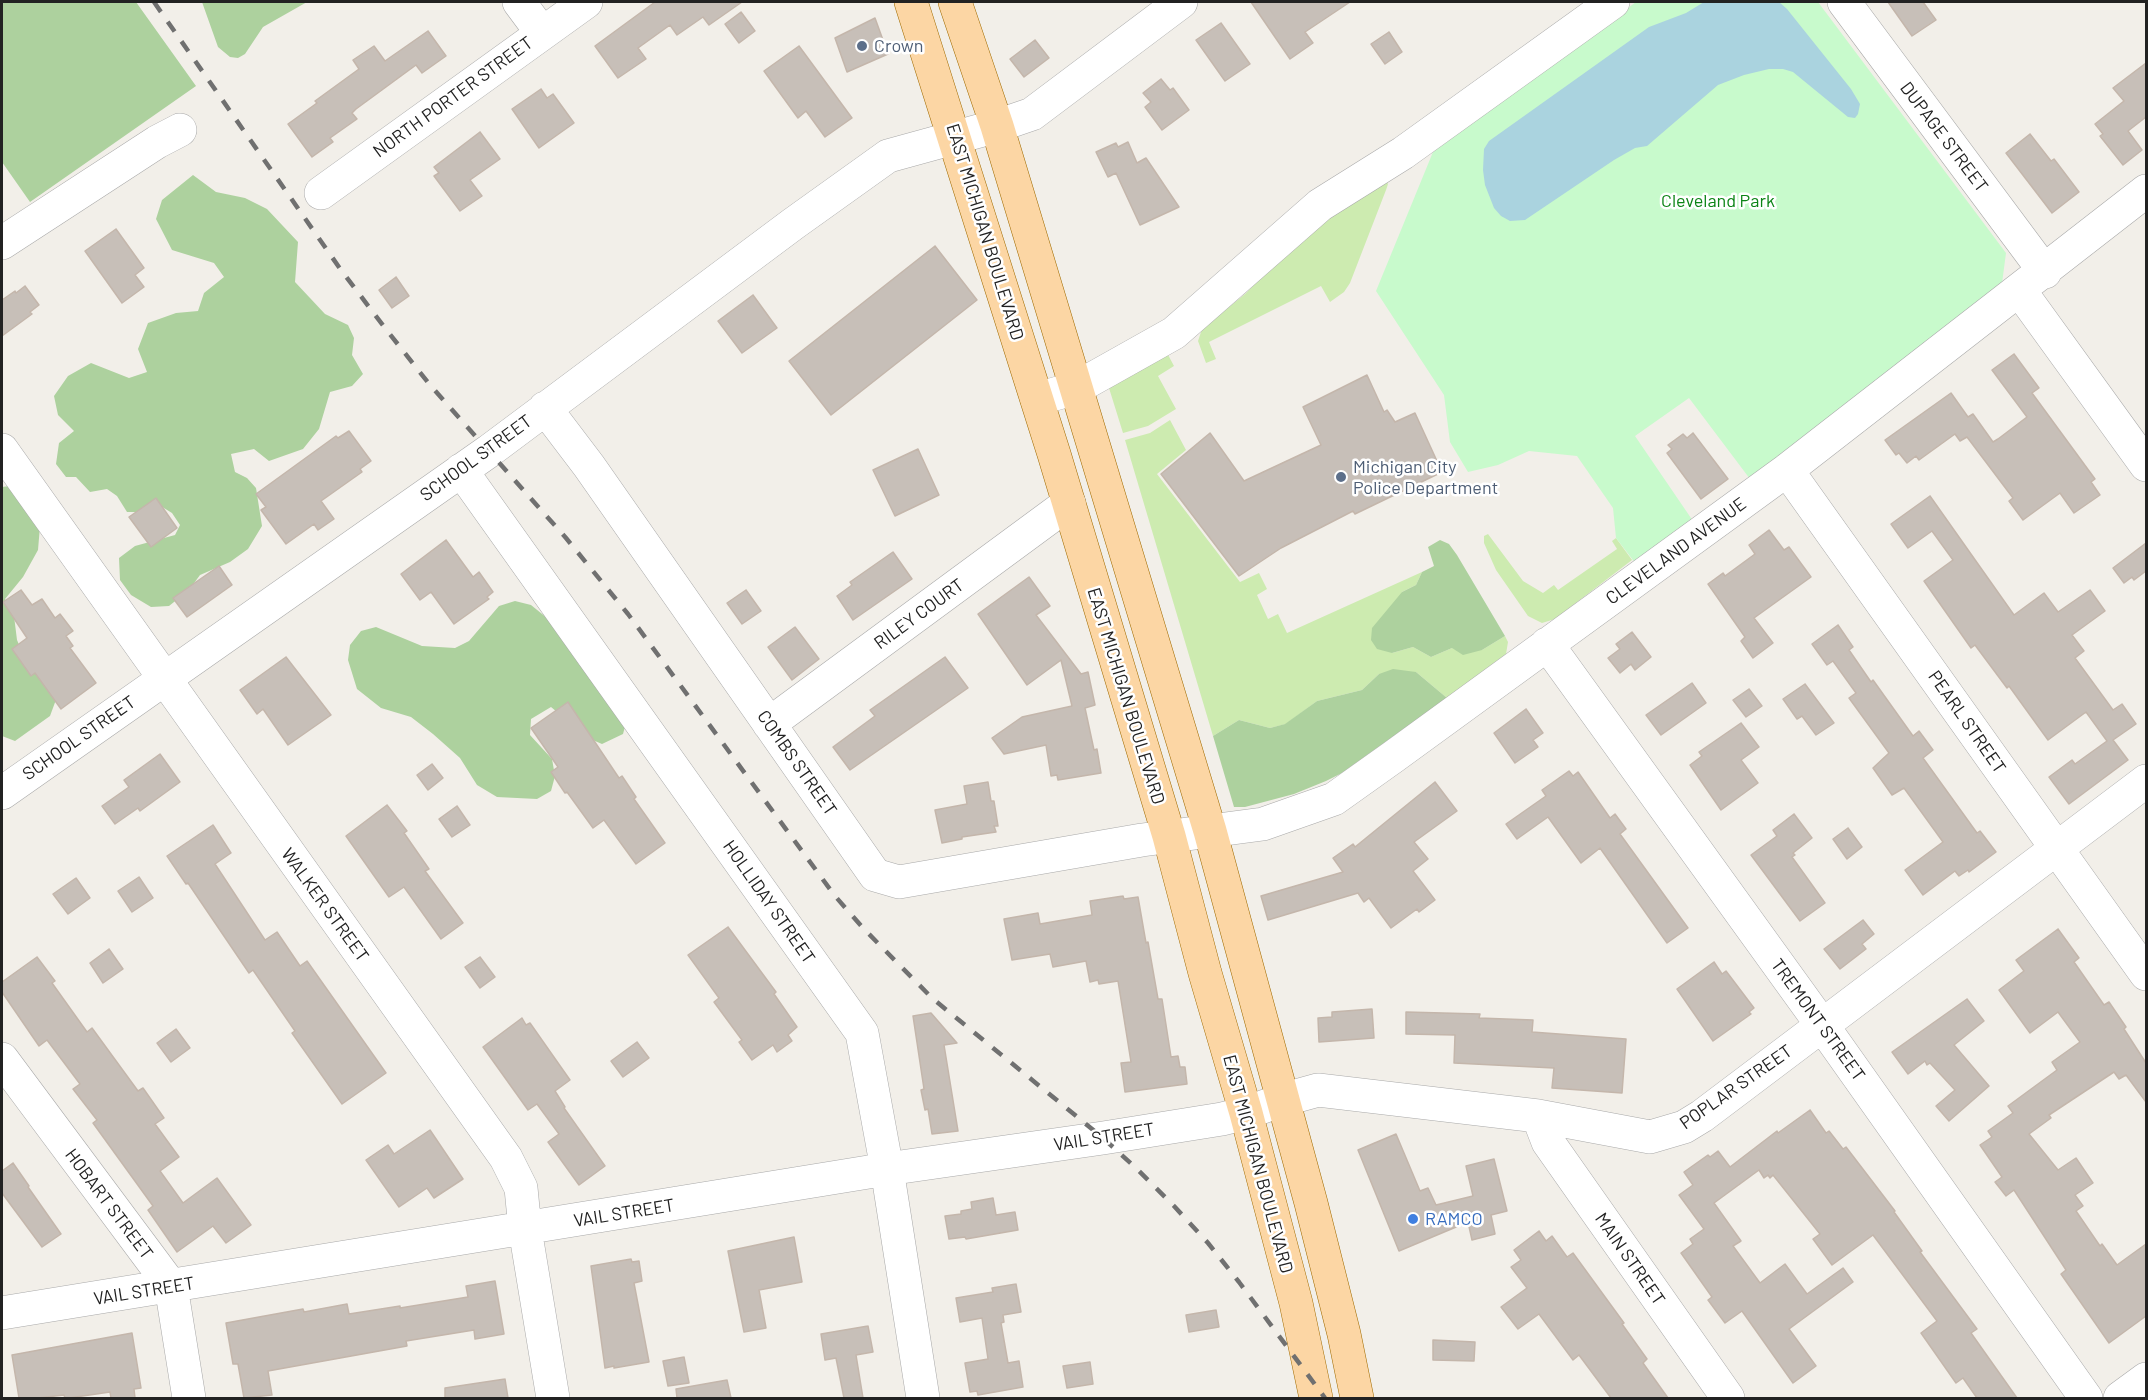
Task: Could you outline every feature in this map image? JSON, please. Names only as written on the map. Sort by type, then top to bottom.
[{"type":"main road","name":"EAST MICHIGAN BOULEVARD","points":[[911,2],[956,137],[1169,836],[1296,1303],[1316,1398]]},
{"type":"main road","points":[[955,2],[997,126],[1210,831],[1317,1225],[1357,1398]]},
{"type":"street","points":[[519,2],[542,33]]},
{"type":"street","name":"NORTH PORTER STREET","points":[[321,194],[586,2]]},
{"type":"street","name":"SCHOOL STREET","points":[[2,793],[461,470],[888,156],[1032,114],[1181,2]]},
{"type":"street","points":[[1037,399],[1076,388],[1174,333],[1320,205],[1403,153],[1613,2]]},
{"type":"street","name":"DUPAGE STREET","points":[[1844,2],[2032,281],[2146,465]]},
{"type":"street","points":[[2,243],[157,142],[180,130]]},
{"type":"street","name":"CLEVELAND AVENUE","points":[[1169,836],[1263,824],[1334,798],[1394,757],[1788,470],[2146,191]]},
{"type":"street","name":"COMBS STREET","points":[[545,408],[589,466],[875,875],[899,882],[1169,836]]},
{"type":"street","name":"WALKER STREET","points":[[2,450],[506,1158],[521,1188],[525,1229],[553,1398]]},
{"type":"street","name":"HOLLIDAY STREET","points":[[461,470],[862,1033],[887,1169],[923,1398]]},
{"type":"street","name":"PEARL STREET","points":[[1788,470],[2146,974]]},
{"type":"street","name":"RILEY COURT","points":[[769,724],[1069,503]]},
{"type":"street","name":"TREMONT STREET","points":[[1547,644],[1822,1025],[2086,1398]]},
{"type":"street","name":"POPLAR STREET","points":[[1246,1113],[1318,1090],[1538,1116],[1650,1137],[1684,1127],[2146,781]]},
{"type":"street","name":"HOBART STREET","points":[[2,1059],[171,1286],[189,1398]]},
{"type":"street","name":"VAIL STREET","points":[[2,1313],[1246,1113]]},
{"type":"street","name":"MAIN STREET","points":[[1538,1116],[1548,1142],[1728,1398]]},
{"type":"street","points":[[2120,1398],[2146,1379]]},
{"type":"green space","points":[[2,2],[136,2],[196,86],[30,202],[2,162]]},
{"type":"green space","points":[[202,2],[307,2],[263,27],[245,54],[238,58],[230,57],[218,47]]},
{"type":"green space","name":"Cleveland Park","points":[[1636,2],[1818,2],[2006,253],[2001,291],[1750,479],[1689,398],[1635,436],[1693,521],[1636,564],[1616,538],[1613,508],[1577,456],[1529,451],[1498,465],[1468,472],[1450,442],[1444,395],[1376,291],[1433,152]]},
{"type":"green space","points":[[193,175],[216,192],[245,198],[267,209],[298,242],[295,282],[325,314],[348,325],[354,338],[352,355],[363,374],[352,386],[330,392],[319,429],[303,449],[269,461],[254,449],[231,454],[235,472],[247,478],[256,488],[262,526],[248,549],[230,562],[200,575],[189,590],[169,606],[151,607],[131,595],[120,580],[119,558],[135,546],[175,535],[180,525],[172,513],[159,505],[140,512],[127,512],[117,496],[107,489],[90,492],[76,477],[66,477],[56,464],[59,443],[74,431],[58,415],[54,396],[68,376],[91,363],[129,378],[147,372],[138,349],[148,323],[176,313],[198,311],[204,293],[224,277],[214,263],[172,250],[156,219],[162,200]]},
{"type":"green space","points":[[1385,178],[1388,184],[1386,190],[1350,283],[1344,292],[1330,302],[1321,286],[1209,342],[1216,359],[1206,363],[1198,341],[1202,329],[1245,294],[1320,218]]},
{"type":"green space","points":[[1166,351],[1174,366],[1158,376],[1176,409],[1148,426],[1123,433],[1109,388]]},
{"type":"green space","points":[[1170,420],[1186,450],[1157,474],[1240,582],[1259,573],[1267,589],[1257,595],[1268,619],[1278,614],[1287,633],[1422,572],[1416,585],[1402,592],[1392,653],[1413,647],[1431,657],[1452,648],[1482,650],[1505,636],[1508,642],[1506,654],[1447,698],[1416,672],[1379,674],[1362,690],[1317,701],[1286,724],[1270,728],[1239,720],[1213,736],[1125,440],[1150,433]]},
{"type":"green space","points":[[17,485],[40,526],[38,550],[23,577],[5,599],[14,616],[17,640],[29,668],[53,675],[57,697],[50,716],[15,741],[2,736],[2,487]]},
{"type":"green space","points":[[1488,534],[1523,581],[1543,593],[1554,585],[1558,590],[1617,549],[1612,541],[1616,538],[1632,560],[1555,619],[1542,623],[1528,616],[1496,570],[1484,543],[1484,536]]},
{"type":"green space","points":[[1440,540],[1449,544],[1457,555],[1505,636],[1482,650],[1463,655],[1452,648],[1431,657],[1413,647],[1392,653],[1377,649],[1371,640],[1372,628],[1402,592],[1416,585],[1422,572],[1434,566],[1428,547]]},
{"type":"green space","points":[[515,601],[531,605],[558,627],[569,650],[621,704],[627,719],[623,734],[602,744],[588,738],[551,707],[531,719],[530,735],[552,759],[555,776],[551,791],[537,799],[497,797],[477,785],[460,758],[433,734],[411,717],[381,708],[357,689],[348,660],[350,645],[361,631],[376,627],[422,646],[455,648],[469,641],[499,606]]},
{"type":"green space","points":[[1393,669],[1416,672],[1447,698],[1342,773],[1294,794],[1245,807],[1234,807],[1213,736],[1239,720],[1270,728],[1285,724],[1317,701],[1362,690],[1379,674]]},
{"type":"water","points":[[1704,2],[1779,2],[1851,89],[1860,104],[1858,114],[1855,118],[1848,117],[1793,72],[1769,69],[1744,75],[1718,85],[1647,146],[1635,148],[1614,160],[1525,220],[1510,221],[1501,216],[1494,208],[1485,185],[1484,149],[1489,141],[1649,27],[1686,13]]},
{"type":"building","points":[[655,2],[742,2],[709,25],[703,17],[677,35],[670,25],[638,48],[646,59],[618,78],[595,46]]},
{"type":"building","points":[[1251,2],[1350,2],[1305,32],[1313,43],[1290,59]]},
{"type":"building","points":[[1888,2],[1923,2],[1936,20],[1912,36]]},
{"type":"building","points":[[741,12],[755,31],[739,43],[725,24]]},
{"type":"building","name":"Crown","points":[[875,18],[888,54],[847,72],[835,38]]},
{"type":"building","points":[[1221,23],[1250,64],[1225,81],[1196,40]]},
{"type":"building","points":[[428,31],[446,56],[422,73],[416,65],[356,109],[352,113],[357,119],[330,138],[333,142],[312,157],[288,124],[359,69],[353,60],[374,46],[385,61]]},
{"type":"building","points":[[1389,32],[1402,52],[1385,64],[1371,44]]},
{"type":"building","points":[[1035,40],[1049,58],[1024,77],[1010,59]]},
{"type":"building","points":[[799,46],[852,118],[825,137],[806,111],[798,118],[764,71]]},
{"type":"building","points":[[2146,63],[2146,117],[2128,131],[2142,150],[2123,165],[2100,136],[2103,134],[2095,124],[2124,101],[2113,88]]},
{"type":"building","points":[[1161,79],[1170,90],[1173,88],[1189,110],[1162,130],[1145,107],[1151,102],[1143,93]]},
{"type":"building","points":[[541,89],[547,98],[553,94],[574,123],[539,148],[512,109]]},
{"type":"building","points":[[480,132],[500,159],[470,180],[482,196],[460,211],[434,176],[439,173],[434,167]]},
{"type":"building","points":[[2030,134],[2051,161],[2054,159],[2079,192],[2052,213],[2006,153]]},
{"type":"building","points":[[1128,142],[1137,163],[1146,158],[1179,207],[1140,225],[1116,173],[1108,177],[1096,152],[1116,143],[1118,147]]},
{"type":"building","points":[[116,229],[144,268],[135,275],[144,287],[122,303],[85,251]]},
{"type":"building","points":[[935,246],[977,300],[831,415],[789,361]]},
{"type":"building","points":[[396,277],[409,296],[392,308],[379,290]]},
{"type":"building","points":[[25,286],[39,305],[30,312],[32,314],[2,336],[2,300]]},
{"type":"building","points":[[753,295],[777,328],[742,353],[718,321]]},
{"type":"building","points":[[2014,354],[2039,388],[2032,393],[2095,479],[2091,482],[2100,495],[2074,513],[2060,493],[2023,520],[2009,501],[2013,498],[1967,437],[1960,441],[1955,434],[1919,460],[1916,456],[1907,463],[1899,453],[1896,455],[1885,440],[1951,393],[1968,417],[1973,414],[1993,442],[1998,439],[2027,417],[1992,370]]},
{"type":"building","name":"Michigan City Police Department","points":[[1367,375],[1384,412],[1387,410],[1395,422],[1415,413],[1442,472],[1355,514],[1353,511],[1281,548],[1239,576],[1161,474],[1210,433],[1244,481],[1321,445],[1303,407]]},
{"type":"building","points":[[349,431],[371,461],[360,469],[362,472],[321,501],[334,519],[318,530],[314,524],[286,544],[261,510],[266,507],[256,494],[336,436],[338,438]]},
{"type":"building","points":[[1693,433],[1728,479],[1701,499],[1667,453],[1672,449],[1668,445],[1683,434],[1687,438]]},
{"type":"building","points":[[918,449],[939,495],[895,516],[873,470]]},
{"type":"building","points":[[1930,496],[2014,615],[2044,593],[2058,612],[2090,590],[2105,611],[2072,635],[2084,651],[2075,658],[2113,710],[2122,704],[2136,724],[2113,740],[2128,760],[2069,804],[2049,777],[2072,760],[2075,764],[2107,741],[2086,712],[2048,740],[2009,686],[2007,688],[1975,645],[1971,648],[1924,581],[1953,560],[1932,531],[1908,548],[1891,524]]},
{"type":"building","points":[[156,498],[177,528],[151,547],[129,517]]},
{"type":"building","points":[[1769,530],[1784,550],[1789,547],[1811,577],[1754,618],[1773,643],[1753,658],[1741,641],[1745,637],[1708,584],[1723,573],[1725,576],[1755,554],[1749,545]]},
{"type":"building","points":[[446,540],[473,577],[479,572],[493,592],[487,597],[489,599],[454,624],[431,592],[420,600],[401,574]]},
{"type":"building","points":[[2146,543],[2146,571],[2134,580],[2132,577],[2124,583],[2113,568]]},
{"type":"building","points":[[893,552],[912,579],[853,620],[837,596],[852,585],[850,582]]},
{"type":"building","points":[[219,566],[232,585],[187,617],[173,598]]},
{"type":"building","points":[[1029,577],[1050,606],[1036,615],[1081,674],[1088,672],[1095,705],[1085,708],[1094,750],[1097,749],[1101,773],[1058,780],[1057,775],[1051,776],[1046,745],[1004,754],[992,738],[1022,717],[1072,706],[1061,660],[1027,685],[978,614]]},
{"type":"building","points":[[21,590],[32,605],[42,599],[55,618],[60,614],[73,631],[66,636],[73,646],[70,648],[96,683],[61,709],[35,673],[31,676],[12,649],[27,638],[3,602]]},
{"type":"building","points":[[746,590],[761,611],[742,624],[727,603]]},
{"type":"building","points":[[1838,625],[1853,647],[1849,650],[1871,682],[1873,680],[1913,736],[1919,731],[1933,750],[1923,758],[1977,833],[1980,831],[1996,852],[1969,872],[1968,870],[1959,876],[1955,871],[1923,895],[1905,870],[1943,842],[1904,788],[1892,795],[1873,768],[1889,753],[1849,698],[1856,693],[1833,661],[1827,665],[1812,644]]},
{"type":"building","points":[[795,627],[819,659],[792,680],[768,647]]},
{"type":"building","points":[[1632,632],[1651,657],[1635,670],[1631,664],[1620,673],[1608,658],[1620,649],[1616,644]]},
{"type":"building","points":[[286,657],[331,715],[288,745],[263,709],[257,714],[240,690]]},
{"type":"building","points":[[945,657],[968,688],[850,770],[833,747],[875,716],[870,710]]},
{"type":"building","points":[[1692,683],[1706,703],[1661,735],[1646,715]]},
{"type":"building","points":[[1805,684],[1834,723],[1816,735],[1802,716],[1797,719],[1783,699]]},
{"type":"building","points":[[1749,689],[1762,706],[1746,717],[1733,700]]},
{"type":"building","points":[[568,702],[619,778],[622,776],[636,797],[634,799],[665,843],[636,864],[604,820],[593,828],[567,792],[565,793],[551,772],[558,767],[531,728]]},
{"type":"building","points":[[1526,709],[1543,733],[1533,740],[1538,747],[1515,763],[1494,733]]},
{"type":"building","points":[[1741,723],[1759,747],[1741,760],[1758,783],[1721,810],[1690,765],[1702,756],[1699,752]]},
{"type":"building","points":[[160,754],[180,782],[140,811],[138,808],[115,824],[102,806],[129,787],[124,780]]},
{"type":"building","points":[[432,764],[443,778],[428,790],[417,775]]},
{"type":"building","points":[[1569,771],[1573,776],[1578,772],[1610,818],[1615,814],[1626,829],[1620,834],[1688,928],[1667,943],[1600,848],[1581,863],[1548,817],[1517,839],[1506,824],[1546,796],[1542,790]]},
{"type":"building","points":[[988,782],[998,826],[994,826],[996,832],[962,837],[962,839],[942,843],[935,810],[967,804],[964,786]]},
{"type":"building","points":[[1435,782],[1457,811],[1414,842],[1428,859],[1413,871],[1435,900],[1419,912],[1417,909],[1391,928],[1369,898],[1364,902],[1358,893],[1268,920],[1261,896],[1343,872],[1333,858],[1353,844],[1355,847]]},
{"type":"building","points":[[387,805],[407,831],[404,833],[429,869],[425,871],[463,923],[441,939],[404,887],[389,897],[346,836]]},
{"type":"building","points":[[457,806],[470,825],[452,837],[439,819]]},
{"type":"building","points":[[1794,814],[1812,838],[1793,853],[1795,855],[1792,857],[1825,903],[1800,921],[1751,855],[1777,836],[1773,830]]},
{"type":"building","points":[[213,825],[231,853],[215,864],[265,940],[277,932],[300,966],[307,961],[386,1073],[342,1104],[292,1033],[295,1031],[253,970],[249,973],[167,856]]},
{"type":"building","points":[[1848,828],[1862,847],[1847,859],[1833,839]]},
{"type":"building","points":[[139,877],[153,898],[132,912],[118,891]]},
{"type":"building","points":[[76,878],[90,898],[68,914],[53,894]]},
{"type":"building","points":[[1123,896],[1124,899],[1138,897],[1158,999],[1162,999],[1171,1057],[1178,1056],[1180,1067],[1185,1067],[1187,1084],[1125,1092],[1121,1063],[1131,1062],[1118,981],[1099,984],[1098,980],[1090,982],[1086,961],[1053,967],[1050,954],[1012,960],[1004,919],[1038,913],[1040,924],[1092,915],[1090,901]]},
{"type":"building","points":[[1863,920],[1874,934],[1862,944],[1866,949],[1840,969],[1824,949]]},
{"type":"building","points":[[728,927],[776,992],[774,994],[797,1027],[788,1035],[792,1041],[777,1052],[773,1045],[752,1060],[739,1042],[742,1040],[714,1002],[719,998],[688,955]]},
{"type":"building","points":[[2058,929],[2079,958],[2074,962],[2104,1005],[2109,1002],[2146,1063],[2146,1102],[2126,1075],[2119,1079],[2114,1072],[2049,1115],[2051,1118],[2029,1134],[2058,1170],[2076,1158],[2093,1183],[2075,1195],[2083,1206],[2076,1211],[2100,1246],[2102,1244],[2117,1265],[2146,1244],[2146,1316],[2109,1343],[2061,1274],[2066,1270],[2014,1190],[2006,1196],[1995,1182],[2002,1177],[1980,1145],[1992,1137],[1988,1131],[2013,1113],[2008,1106],[2057,1070],[2052,1062],[2080,1042],[2058,1012],[2030,1033],[1999,990],[2024,971],[2016,960]]},
{"type":"building","points":[[109,949],[123,969],[103,983],[90,963]]},
{"type":"building","points":[[37,957],[55,981],[52,983],[87,1032],[92,1028],[138,1091],[143,1088],[164,1118],[155,1124],[179,1157],[160,1171],[183,1203],[217,1178],[251,1225],[226,1243],[213,1226],[177,1252],[148,1210],[153,1206],[93,1123],[97,1120],[73,1089],[80,1084],[47,1040],[39,1046],[2,992],[2,982]]},
{"type":"building","points":[[480,957],[495,977],[480,988],[465,967]]},
{"type":"building","points":[[1714,962],[1722,974],[1726,971],[1754,1008],[1749,1012],[1751,1014],[1713,1041],[1677,989]]},
{"type":"building","points":[[1967,999],[1984,1021],[1954,1045],[1989,1086],[1949,1121],[1936,1106],[1955,1090],[1930,1063],[1927,1065],[1925,1061],[1908,1074],[1892,1052]]},
{"type":"building","points":[[1372,1009],[1374,1038],[1319,1042],[1318,1018],[1332,1017],[1332,1012]]},
{"type":"building","points":[[1406,1012],[1480,1014],[1479,1018],[1533,1020],[1532,1032],[1626,1039],[1622,1093],[1552,1088],[1554,1068],[1454,1063],[1455,1035],[1406,1034]]},
{"type":"building","points":[[931,1013],[957,1043],[944,1045],[958,1131],[932,1134],[928,1109],[925,1110],[913,1016]]},
{"type":"building","points":[[522,1018],[526,1025],[530,1023],[570,1080],[555,1091],[564,1108],[605,1166],[579,1185],[548,1142],[559,1134],[537,1104],[528,1110],[483,1047]]},
{"type":"building","points":[[176,1029],[190,1048],[171,1062],[157,1043]]},
{"type":"building","points":[[637,1042],[649,1058],[623,1077],[611,1061]]},
{"type":"building","points":[[1810,1110],[1826,1133],[1829,1131],[1843,1149],[1846,1147],[1895,1211],[1922,1251],[1920,1252],[1977,1329],[1971,1333],[2017,1398],[1977,1398],[1963,1378],[1956,1383],[1921,1333],[1937,1321],[1873,1235],[1832,1265],[1813,1239],[1820,1234],[1773,1175],[1770,1178],[1768,1175],[1764,1178],[1759,1170],[1714,1203],[1741,1241],[1733,1246],[1760,1283],[1785,1264],[1807,1294],[1843,1268],[1853,1282],[1789,1329],[1816,1366],[1793,1383],[1742,1311],[1725,1323],[1708,1300],[1712,1297],[1681,1253],[1693,1244],[1690,1239],[1704,1229],[1679,1195],[1693,1185],[1684,1172],[1708,1155],[1710,1157],[1718,1151],[1730,1167],[1777,1131],[1778,1133]]},
{"type":"building","points":[[430,1130],[463,1179],[434,1198],[427,1188],[399,1207],[366,1160],[388,1145],[394,1154]]},
{"type":"building","points":[[1396,1134],[1420,1191],[1428,1188],[1436,1205],[1473,1196],[1466,1166],[1494,1159],[1507,1211],[1491,1215],[1495,1234],[1472,1240],[1468,1222],[1399,1251],[1358,1150]]},
{"type":"building","points":[[13,1163],[61,1234],[42,1247],[2,1193],[2,1171]]},
{"type":"building","points":[[993,1198],[996,1215],[1015,1212],[1018,1230],[966,1239],[965,1237],[949,1239],[945,1216],[961,1214],[961,1211],[972,1209],[971,1202]]},
{"type":"building","points":[[1539,1231],[1546,1241],[1552,1236],[1567,1257],[1573,1253],[1624,1323],[1622,1324],[1647,1359],[1643,1363],[1668,1398],[1611,1398],[1579,1355],[1573,1360],[1539,1314],[1518,1329],[1501,1307],[1527,1288],[1511,1267],[1521,1260],[1514,1250]]},
{"type":"building","points":[[794,1237],[802,1282],[759,1290],[766,1328],[744,1332],[728,1251]]},
{"type":"building","points":[[631,1259],[632,1262],[639,1261],[642,1281],[634,1283],[649,1362],[605,1368],[591,1266]]},
{"type":"building","points":[[495,1281],[504,1334],[475,1339],[474,1330],[406,1341],[407,1346],[268,1371],[272,1395],[244,1398],[238,1364],[233,1364],[226,1323],[303,1309],[304,1312],[347,1304],[349,1314],[400,1306],[400,1308],[468,1297],[466,1286]]},
{"type":"building","points":[[1016,1284],[1021,1312],[1003,1315],[1004,1322],[1001,1323],[1008,1363],[1019,1361],[1023,1387],[978,1395],[977,1391],[970,1392],[965,1363],[988,1359],[982,1318],[960,1322],[956,1298],[993,1292],[992,1288]]},
{"type":"building","points":[[1216,1310],[1219,1327],[1189,1332],[1186,1315]]},
{"type":"building","points":[[868,1326],[873,1352],[856,1355],[863,1398],[844,1398],[836,1358],[825,1360],[821,1334]]},
{"type":"building","points":[[132,1333],[141,1388],[134,1389],[135,1398],[111,1398],[110,1392],[69,1398],[65,1398],[64,1395],[19,1398],[12,1355]]},
{"type":"building","points":[[1433,1340],[1475,1342],[1474,1361],[1433,1360]]},
{"type":"building","points":[[684,1357],[689,1383],[668,1386],[663,1361]]},
{"type":"building","points":[[1090,1362],[1093,1384],[1067,1388],[1063,1366]]},
{"type":"building","points":[[505,1379],[508,1398],[445,1398],[445,1388]]},
{"type":"building","points":[[727,1380],[731,1398],[677,1398],[676,1389]]},
{"type":"railway","points":[[154,2],[341,270],[385,328],[430,385],[566,538],[628,614],[835,896],[932,998],[1103,1138],[1174,1206],[1239,1282],[1325,1398]]},
{"type":"place","name":"Crown","points":[[862,46]]},
{"type":"place","name":"Michigan City Police Department","points":[[1341,477]]},
{"type":"place","name":"RAMCO","points":[[1413,1219]]}]
